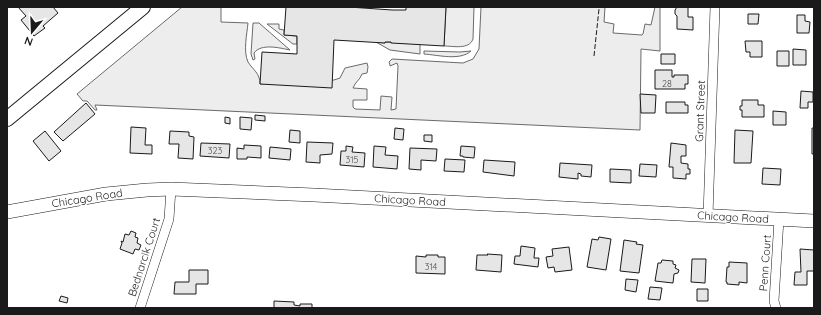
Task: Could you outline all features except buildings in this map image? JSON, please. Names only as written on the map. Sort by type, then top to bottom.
[{"type":"main road","points":[[7,119],[143,7]]},
{"type":"main road","name":"Chicago Road","points":[[7,212],[106,194],[171,189],[814,221]]},
{"type":"street","name":"Grant Street","points":[[708,216],[715,7]]},
{"type":"street","name":"Bednarcik Court","points":[[140,308],[170,219],[171,189]]},
{"type":"street","name":"Penn Court","points":[[776,308],[774,301],[779,219]]},
{"type":"shaded area","points":[[182,7],[221,7],[221,22],[248,23],[246,53],[248,62],[258,74],[260,84],[334,80],[340,78],[345,68],[367,63],[367,73],[362,74],[353,88],[367,89],[367,100],[353,100],[353,107],[355,109],[380,110],[381,96],[392,97],[391,110],[396,109],[398,66],[397,63],[390,66],[389,62],[392,59],[463,63],[473,59],[479,49],[481,7],[605,7],[604,22],[614,24],[613,33],[642,35],[645,24],[651,25],[655,7],[660,7],[660,51],[641,49],[640,130],[95,105],[97,110],[95,110],[87,101],[83,101],[77,94]]},
{"type":"shaded area","points":[[446,7],[474,7],[473,39],[468,45],[460,47],[444,46]]},
{"type":"shaded area","points":[[253,23],[259,23],[290,50],[271,47],[261,48],[254,53],[255,59],[253,60],[251,54]]},
{"type":"shaded area","points":[[267,24],[279,24],[279,29],[284,30],[284,35],[297,36],[297,44],[293,44]]},
{"type":"shaded area","points":[[376,42],[420,44],[420,54],[390,50]]},
{"type":"shaded area","points":[[424,51],[471,51],[461,56],[449,57],[424,54]]},
{"type":"fence","points":[[594,56],[599,9],[597,7]]}]
